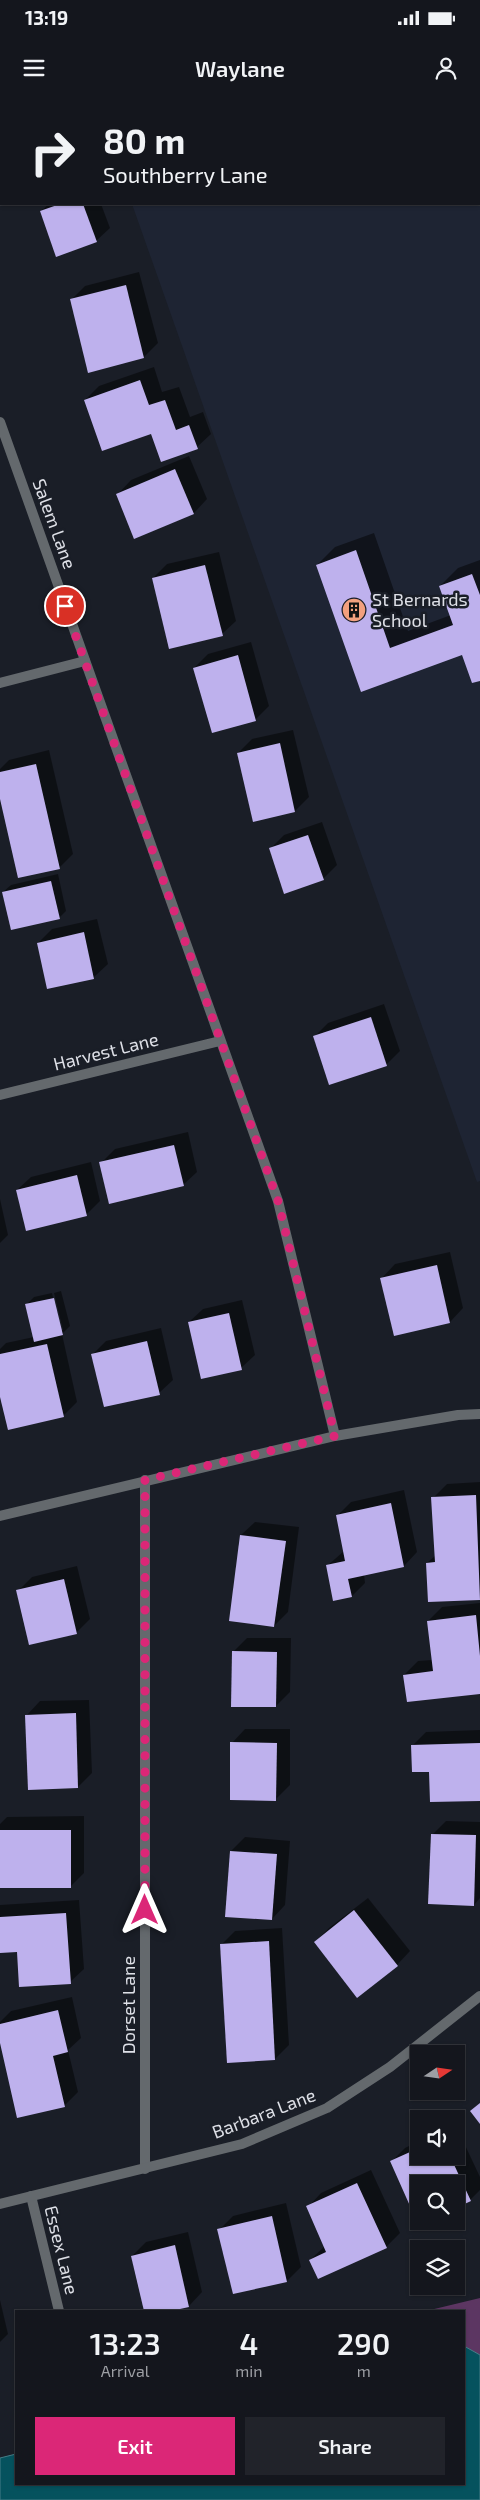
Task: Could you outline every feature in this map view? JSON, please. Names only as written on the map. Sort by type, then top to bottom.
[{"type":"street","name":"Salem Lane","points":[[0,422],[278,1201],[335,1436]]},
{"type":"street","points":[[0,682],[85,662]]},
{"type":"street","name":"Harvest Lane","points":[[0,1096],[220,1041]]},
{"type":"street","points":[[0,1516],[335,1436],[458,1414],[480,1414]]},
{"type":"street","name":"Dorset Lane","points":[[145,1480],[145,2169]]},
{"type":"street","name":"Barbara Lane","points":[[0,2204],[242,2144],[327,2108],[390,2067],[480,1996]]},
{"type":"street","name":"Essex Lane","points":[[31,2196],[59,2310]]},
{"type":"shaded area","points":[[132,205],[480,205],[480,1181],[477,1182]]},
{"type":"shaded area","points":[[480,2298],[480,2385],[465,2377],[465,2310],[430,2310]]},
{"type":"water","points":[[465,2347],[480,2355],[480,2500],[0,2500],[0,2458],[15,2454],[15,2485],[465,2485]]},
{"type":"building","points":[[57,205],[83,205],[97,242],[56,257],[40,211]]},
{"type":"building","points":[[126,285],[144,358],[88,373],[70,299]]},
{"type":"building","points":[[140,380],[149,405],[165,400],[176,430],[189,425],[198,449],[161,462],[151,434],[102,451],[84,400]]},
{"type":"building","points":[[175,469],[194,514],[134,539],[116,494]]},
{"type":"building","name":"St Bernards School","points":[[356,550],[390,648],[453,625],[439,586],[472,574],[480,595],[480,681],[472,683],[462,655],[361,692],[316,565]]},
{"type":"building","points":[[205,565],[223,636],[169,649],[152,578]]},
{"type":"building","points":[[238,655],[256,721],[212,733],[193,668]]},
{"type":"building","points":[[280,743],[295,812],[253,822],[237,753]]},
{"type":"building","points":[[36,764],[60,869],[18,878],[0,799],[0,772]]},
{"type":"building","points":[[308,835],[324,880],[284,894],[269,848]]},
{"type":"building","points":[[51,881],[60,919],[11,930],[2,892]]},
{"type":"building","points":[[84,932],[94,979],[47,989],[37,943]]},
{"type":"building","points":[[371,1017],[387,1066],[329,1085],[313,1036]]},
{"type":"building","points":[[174,1145],[184,1186],[109,1204],[99,1162]]},
{"type":"building","points":[[77,1175],[87,1216],[26,1231],[16,1190]]},
{"type":"building","points":[[437,1265],[450,1323],[394,1336],[380,1278]]},
{"type":"building","points":[[54,1298],[63,1335],[34,1342],[25,1304]]},
{"type":"building","points":[[229,1313],[242,1370],[201,1379],[188,1322]]},
{"type":"building","points":[[147,1341],[160,1395],[104,1407],[91,1354]]},
{"type":"building","points":[[47,1344],[64,1417],[8,1430],[0,1397],[0,1354]]},
{"type":"building","points":[[476,1495],[480,1600],[428,1602],[426,1563],[435,1562],[431,1497]]},
{"type":"building","points":[[391,1503],[404,1567],[348,1579],[352,1597],[333,1601],[326,1565],[345,1561],[336,1515]]},
{"type":"building","points":[[240,1535],[286,1541],[274,1627],[229,1621]]},
{"type":"building","points":[[64,1579],[77,1634],[29,1645],[16,1590]]},
{"type":"building","points":[[476,1615],[480,1656],[480,1694],[407,1702],[403,1675],[433,1671],[427,1621]]},
{"type":"building","points":[[232,1651],[277,1652],[276,1707],[231,1707]]},
{"type":"building","points":[[76,1713],[78,1788],[28,1790],[25,1715]]},
{"type":"building","points":[[230,1742],[277,1743],[276,1801],[230,1800]]},
{"type":"building","points":[[480,1743],[480,1801],[430,1802],[429,1772],[412,1772],[411,1745]]},
{"type":"building","points":[[0,1830],[71,1830],[71,1888],[0,1888]]},
{"type":"building","points":[[431,1834],[476,1835],[474,1906],[428,1904]]},
{"type":"building","points":[[230,1851],[277,1854],[272,1920],[225,1917]]},
{"type":"building","points":[[354,1910],[398,1966],[357,1998],[314,1942]]},
{"type":"building","points":[[66,1913],[71,1984],[19,1987],[17,1952],[0,1953],[0,1917]]},
{"type":"building","points":[[269,1941],[275,2060],[227,2063],[220,1944]]},
{"type":"building","points":[[58,2010],[68,2052],[53,2056],[65,2107],[17,2118],[0,2043],[0,2024]]},
{"type":"building","points":[[480,2103],[480,2124],[470,2111]]},
{"type":"building","points":[[410,2152],[410,2165],[454,2165],[459,2175],[410,2175],[410,2206],[390,2161]]},
{"type":"building","points":[[357,2183],[387,2248],[318,2279],[309,2260],[326,2252],[306,2206]]},
{"type":"building","points":[[465,2188],[471,2201],[465,2204]]},
{"type":"building","points":[[272,2216],[287,2282],[233,2294],[217,2229]]},
{"type":"building","points":[[175,2245],[189,2307],[176,2310],[144,2310],[131,2256]]},
{"type":"place","name":"St Bernards School","points":[[354,610]]},
{"type":"route","points":[[65,606],[278,1201],[324,1382],[335,1436],[145,1480],[145,1910]]}]
